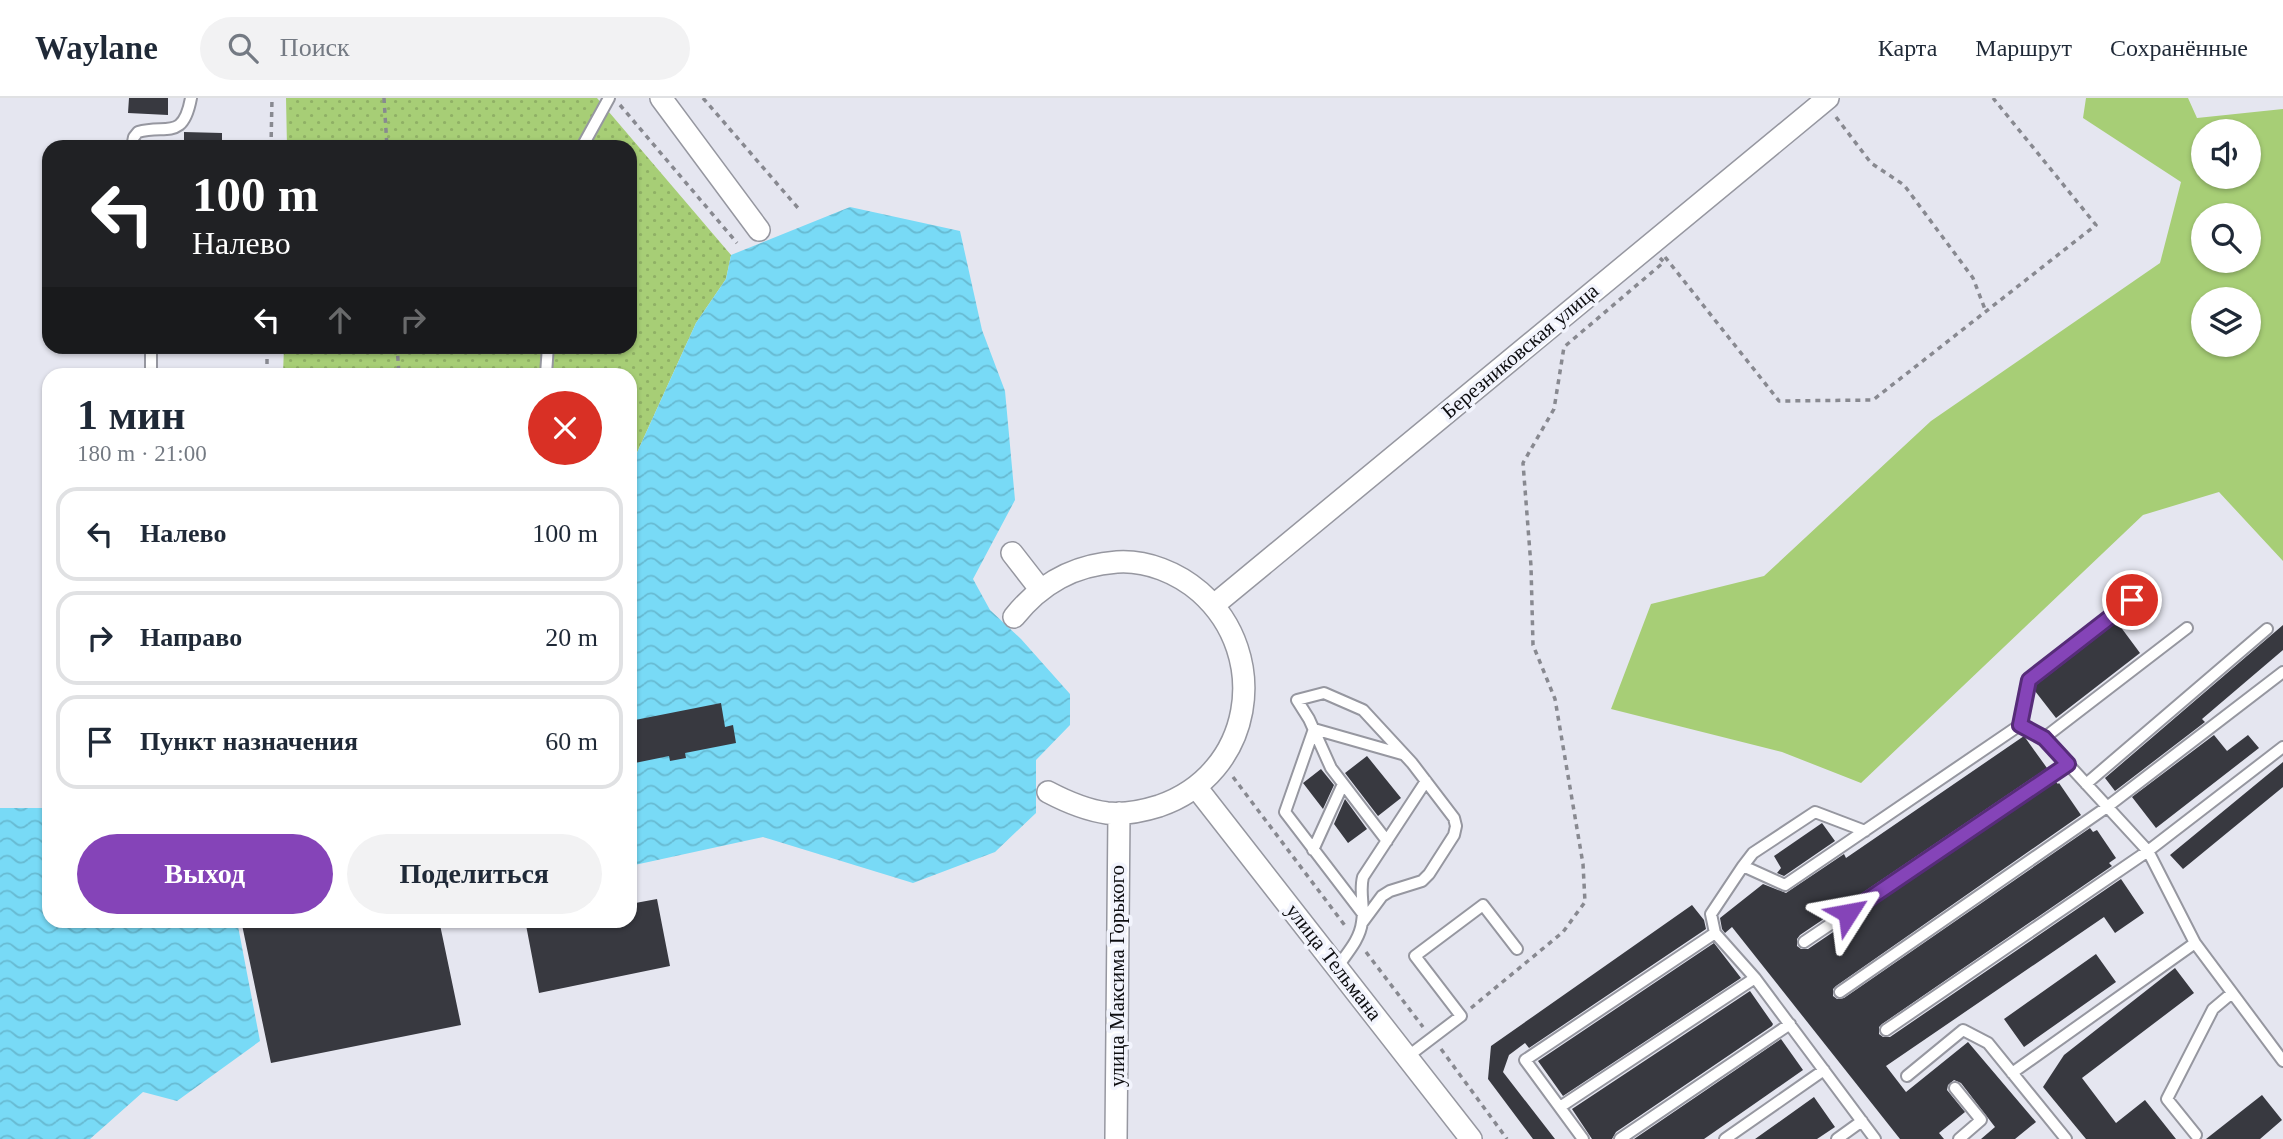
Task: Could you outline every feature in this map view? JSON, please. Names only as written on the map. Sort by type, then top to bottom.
[{"type":"street","points":[[661,98],[759,230]]},
{"type":"street","name":"Березниковская улица","points":[[1214,605],[1826,99]]},
{"type":"street","points":[[1012,553],[1040,589]]},
{"type":"street","points":[[1014,617],[1026,601],[1063,574],[1094,563],[1127,561],[1160,568],[1189,583],[1214,605],[1232,632],[1243,663],[1245,696],[1238,729],[1221,761],[1196,787],[1174,801],[1143,811],[1110,814],[1077,807],[1048,792]]},
{"type":"street","name":"улица Тельмана","points":[[1196,787],[1471,1139]]},
{"type":"street","name":"улица Максима Горького","points":[[1116,1139],[1119,813]]},
{"type":"lane","points":[[133,140],[138,132],[168,131],[177,127],[188,112],[191,98]]},
{"type":"lane","points":[[586,140],[609,98]]},
{"type":"lane","points":[[1743,866],[1785,885],[2020,725],[2029,680],[2132,600]]},
{"type":"lane","points":[[2044,738],[2187,628]]},
{"type":"lane","points":[[2086,784],[2267,629]]},
{"type":"lane","points":[[1840,992],[2107,807],[2283,672]]},
{"type":"lane","points":[[1362,918],[1382,896],[1422,881],[1429,874],[1454,835],[1454,818],[1405,755],[1363,710],[1324,693],[1297,700],[1314,729],[1331,768],[1387,841]]},
{"type":"lane","points":[[2020,725],[2044,738],[2148,851],[2195,943],[2283,1061]]},
{"type":"lane","points":[[1314,729],[1405,755]]},
{"type":"lane","points":[[1314,729],[1285,812],[1362,918]]},
{"type":"lane","points":[[1886,1030],[2148,851],[2283,747]]},
{"type":"lane","points":[[1804,942],[2068,764]]},
{"type":"lane","points":[[1338,966],[1356,940],[1362,918],[1363,877],[1426,781]]},
{"type":"lane","points":[[1314,850],[1343,784]]},
{"type":"lane","points":[[1864,831],[1815,811],[1753,852],[1711,914],[1715,933],[1755,978],[1875,1139]]},
{"type":"lane","points":[[1407,1057],[1461,1016],[1415,956],[1483,905],[1517,949]]},
{"type":"lane","points":[[1583,1139],[1525,1060],[1715,933]]},
{"type":"lane","points":[[2012,1073],[2195,943]]},
{"type":"lane","points":[[1560,1107],[1755,978]]},
{"type":"lane","points":[[2196,1135],[2167,1099],[2213,1009],[2232,993]]},
{"type":"lane","points":[[1620,1139],[1790,1024]]},
{"type":"lane","points":[[1907,1076],[1963,1030],[1989,1043],[2066,1139]]},
{"type":"lane","points":[[1726,1139],[1824,1070]]},
{"type":"lane","points":[[1955,1088],[1981,1120],[1959,1139]]},
{"type":"lane","points":[[1837,1139],[1862,1121]]},
{"type":"path","points":[[271,140],[272,98]]},
{"type":"path","points":[[384,98],[387,140]]},
{"type":"path","points":[[614,98],[737,243]]},
{"type":"path","points":[[703,98],[798,208]]},
{"type":"path","points":[[1650,243],[1779,401],[1873,400],[2096,225],[1993,98]]},
{"type":"path","points":[[1826,99],[1871,163],[1904,185],[1973,278],[1986,312]]},
{"type":"path","points":[[1461,1016],[1563,932],[1585,902],[1583,864],[1555,699],[1533,645],[1531,566],[1523,463],[1554,409],[1564,347],[1664,262],[1650,243]]},
{"type":"green space","points":[[286,98],[597,98],[633,140],[287,140]]},
{"type":"green space","points":[[2086,98],[2188,98],[2197,118],[2283,109],[2283,561],[2219,492],[2143,515],[1861,783],[1782,752],[1611,709],[1651,604],[1764,576],[1931,421],[2160,263],[2181,182],[2083,118]]},
{"type":"green space","points":[[637,145],[731,255],[726,279],[696,323],[637,453],[637,368],[283,368],[284,354],[637,354]]},
{"type":"water","points":[[850,207],[960,231],[982,330],[1005,391],[1015,500],[973,579],[990,610],[1021,639],[1070,694],[1070,725],[1036,760],[1036,813],[995,852],[913,883],[763,837],[637,864],[637,453],[696,323],[726,279],[731,255]]},
{"type":"water","points":[[0,808],[42,808],[42,928],[238,928],[260,1041],[177,1101],[143,1092],[90,1139],[0,1139]]},
{"type":"building","points":[[129,98],[168,98],[168,115],[128,113]]},
{"type":"building","points":[[184,132],[222,133],[222,140],[184,140]]},
{"type":"building","points":[[2117,622],[2140,653],[2056,718],[2035,691],[2036,685]]},
{"type":"building","points":[[2283,625],[2283,650],[2202,719],[2205,722],[2115,791],[2105,778]]},
{"type":"building","points":[[721,703],[725,727],[733,725],[736,743],[685,753],[686,758],[670,761],[669,756],[637,763],[637,720]]},
{"type":"building","points":[[2214,735],[2227,751],[2248,735],[2259,748],[2156,828],[2132,797]]},
{"type":"building","points":[[2024,736],[2047,768],[1800,935],[1797,946],[1808,949],[2056,782],[2081,815],[1836,986],[1833,996],[1837,999],[1844,998],[2090,828],[2093,832],[2097,830],[2116,858],[2109,863],[2112,866],[1882,1024],[1879,1034],[1890,1037],[2121,879],[2144,913],[2115,933],[2104,917],[1886,1066],[1906,1092],[1968,1042],[2036,1122],[2015,1139],[1981,1139],[1995,1127],[1961,1083],[1954,1080],[1947,1090],[1965,1112],[1939,1133],[1944,1139],[1900,1139],[1732,927],[1725,933],[1720,918],[1763,884],[1786,893],[1844,854],[1846,858]]},
{"type":"building","points":[[1367,756],[1401,798],[1378,816],[1345,773]]},
{"type":"building","points":[[2283,762],[2283,787],[2183,869],[2170,855]]},
{"type":"building","points":[[1321,769],[1334,785],[1323,809],[1303,783]]},
{"type":"building","points":[[1345,799],[1367,829],[1348,843],[1334,824]]},
{"type":"building","points":[[1822,823],[1835,841],[1784,876],[1777,873],[1781,868],[1774,856]]},
{"type":"building","points":[[657,899],[670,966],[539,993],[527,928],[637,928],[637,903]]},
{"type":"building","points":[[1692,905],[1704,920],[1706,929],[1529,1048],[1525,1043],[1509,1055],[1503,1072],[1555,1139],[1533,1139],[1488,1079],[1491,1046]]},
{"type":"building","points":[[243,928],[441,928],[461,1025],[271,1063]]},
{"type":"building","points":[[1714,943],[1741,978],[1563,1096],[1538,1061]]},
{"type":"building","points":[[2096,954],[2116,982],[2024,1047],[2004,1019]]},
{"type":"building","points":[[2175,968],[2194,993],[2082,1078],[2116,1123],[2145,1100],[2176,1139],[2086,1139],[2043,1087],[2064,1055]]},
{"type":"building","points":[[1750,991],[1772,1026],[1616,1132],[1612,1139],[1592,1139],[1572,1109]]},
{"type":"building","points":[[1781,1039],[1803,1070],[1704,1139],[1634,1139]]},
{"type":"building","points":[[2262,1095],[2282,1120],[2260,1139],[2206,1139]]},
{"type":"building","points":[[1814,1097],[1835,1127],[1817,1139],[1755,1139]]},
{"type":"route","points":[[1848,913],[2068,764],[2044,738],[2020,725],[2029,680],[2132,600]]}]
